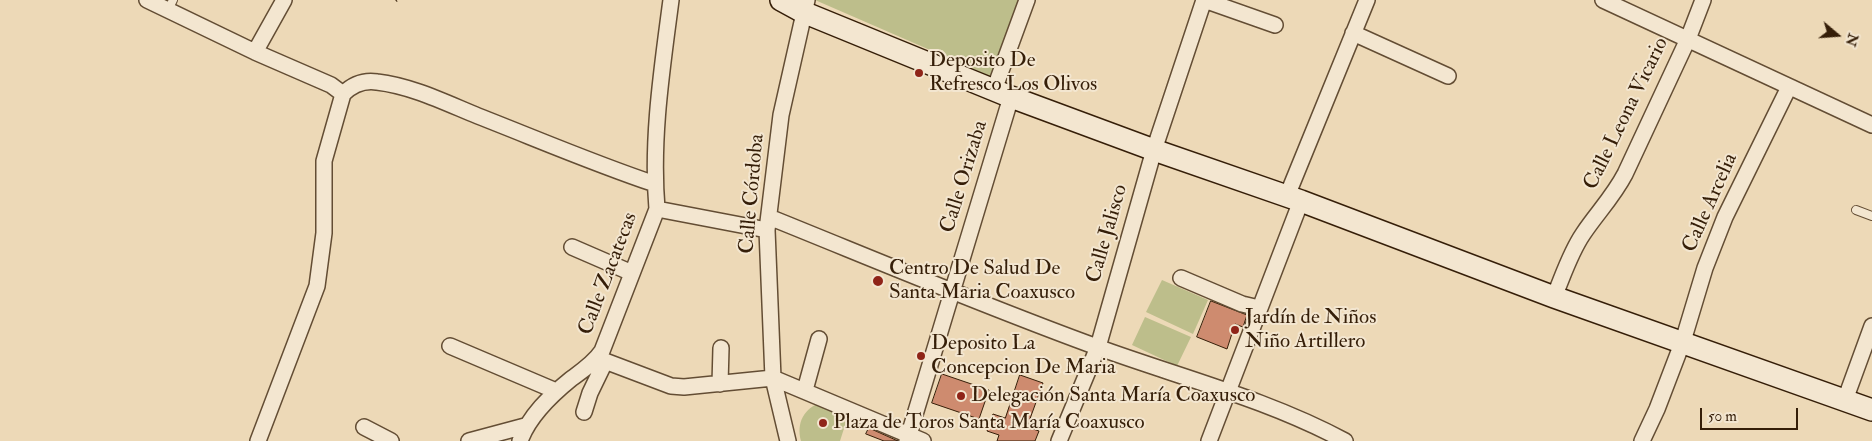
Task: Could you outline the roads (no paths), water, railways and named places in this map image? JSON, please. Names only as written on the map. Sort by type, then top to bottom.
[{"type":"street","points":[[147,0],[170,5],[255,52],[331,85],[343,94]]},
{"type":"street","points":[[255,52],[284,0]]},
{"type":"street","name":"Calle Zacatecas","points":[[520,441],[525,426],[556,391],[601,360],[606,340],[657,209],[655,184],[660,81],[671,0]]},
{"type":"street","points":[[781,0],[805,6],[1002,94],[1154,150],[1294,198],[1554,297],[1683,341],[1872,410]]},
{"type":"street","name":"Calle Orizaba","points":[[913,439],[954,290],[1027,0]]},
{"type":"street","points":[[1204,0],[1275,25]]},
{"type":"street","name":"Calle Jalisco","points":[[1059,441],[1098,347],[1154,150],[1204,0]]},
{"type":"street","points":[[1209,441],[1259,308],[1294,198],[1353,33],[1367,0]]},
{"type":"street","points":[[1603,0],[1872,125]]},
{"type":"street","name":"Calle Leona Vicario","points":[[1554,297],[1571,256],[1583,234],[1614,194],[1688,39],[1703,0]]},
{"type":"street","name":"Calle Córdoba","points":[[788,441],[773,378],[768,224],[781,115],[805,6]]},
{"type":"street","points":[[1353,33],[1448,76]]},
{"type":"street","points":[[258,441],[317,286],[324,233],[324,161],[343,94],[354,86],[367,82],[402,87],[504,126],[592,164],[655,184]]},
{"type":"street","name":"Calle Arcelia","points":[[1642,441],[1657,409],[1683,341],[1705,268],[1726,217],[1789,86]]},
{"type":"street","points":[[657,209],[768,224],[954,290],[1098,347],[1228,392],[1327,431],[1345,441]]},
{"type":"street","points":[[572,247],[632,273]]},
{"type":"street","points":[[1181,278],[1242,304],[1259,308]]},
{"type":"street","points":[[1845,400],[1872,326]]},
{"type":"street","points":[[805,390],[818,339]]},
{"type":"street","points":[[450,346],[556,391]]},
{"type":"street","points":[[720,384],[721,348]]},
{"type":"street","points":[[584,412],[601,360],[671,386],[698,387],[773,378],[805,390],[913,439]]},
{"type":"street","points":[[469,441],[525,426]]},
{"type":"street","points":[[364,427],[391,441]]},
{"type":"lane","points":[[1856,210],[1872,216]]},
{"type":"place","name":"Deposito De Refresco Los Olivos","points":[[919,73]]},
{"type":"place","name":"Centro De Salud De Santa Maria Coaxusco","points":[[878,281]]},
{"type":"place","name":"Jardín de Niños Niño Artillero","points":[[1235,330]]},
{"type":"place","name":"Deposito La Concepcion De Maria","points":[[921,356]]},
{"type":"place","name":"Delegación Santa María Coaxusco","points":[[961,396]]},
{"type":"place","name":"Plaza de Toros Santa María Coaxusco","points":[[823,423]]}]
